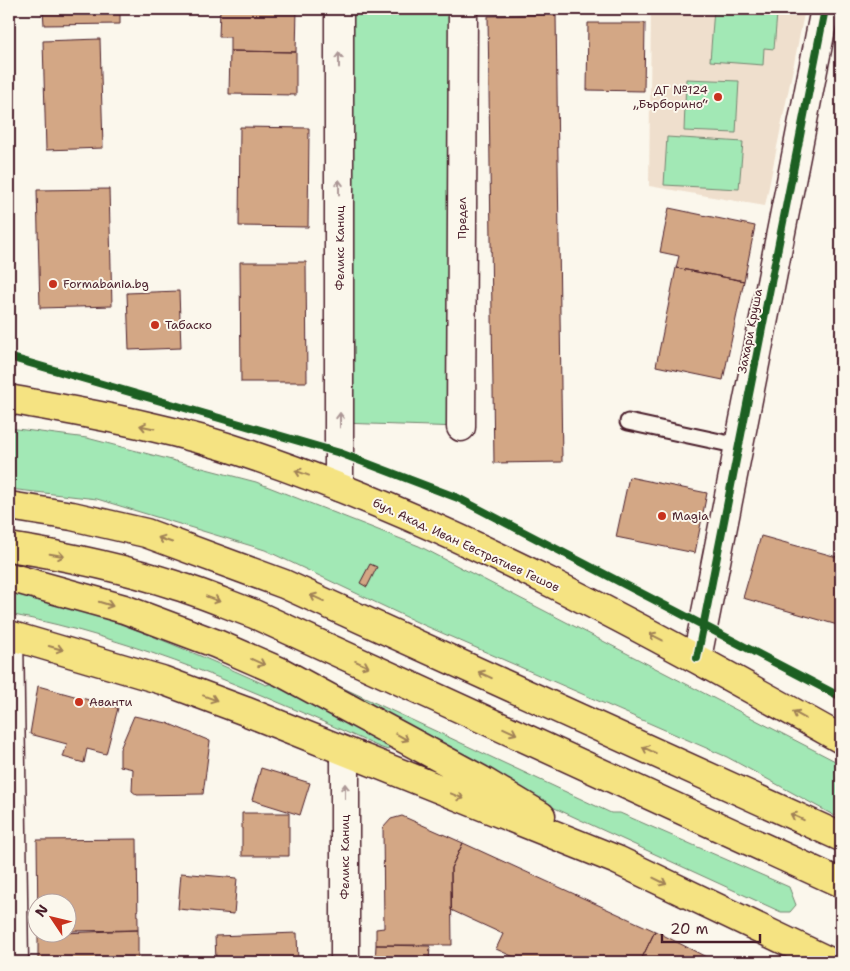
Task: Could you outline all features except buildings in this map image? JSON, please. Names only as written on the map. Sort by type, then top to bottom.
[{"type":"main road","name":"бул. Акад. Иван Евстратиев Гешов","points":[[9,399],[158,429],[246,453],[339,487],[416,519],[502,559],[697,658],[841,739]]},
{"type":"main road","points":[[9,506],[72,516],[146,533],[284,584],[841,837]]},
{"type":"main road","points":[[9,547],[61,555],[120,569],[179,586],[254,614],[841,883]]},
{"type":"main road","points":[[9,577],[124,609],[217,644],[281,672],[481,780],[616,860]]},
{"type":"main road","points":[[9,635],[162,680],[345,752],[616,860],[830,962]]},
{"type":"street","name":"Феликс Каниц","points":[[339,9],[339,487]]},
{"type":"street","name":"Предел","points":[[461,427],[463,9]]},
{"type":"street","name":"Захари Круша","points":[[697,658],[826,9]]},
{"type":"street","points":[[9,635],[14,962]]},
{"type":"street","name":"Феликс Каниц","points":[[345,752],[345,962]]},
{"type":"lane","points":[[628,422],[739,446]]},
{"type":"shaded area","name":"ДГ №124 „Бърборино“","points":[[651,9],[805,9],[765,206],[649,186]]},
{"type":"green space","points":[[339,9],[463,9],[461,427],[340,423]]},
{"type":"green space","points":[[714,9],[777,14],[774,49],[764,48],[763,65],[710,61]]},
{"type":"green space","points":[[686,79],[739,81],[736,133],[684,131]]},
{"type":"green space","points":[[667,137],[743,142],[739,189],[664,185]]},
{"type":"green space","points":[[9,428],[87,438],[256,482],[419,546],[841,764],[841,807],[835,816],[727,757],[419,623],[265,550],[97,499],[9,489]]},
{"type":"green space","points":[[9,590],[107,619],[203,657],[266,685],[273,683],[390,747],[388,750],[379,747],[244,688],[151,653],[57,625],[9,614]]},
{"type":"green space","points":[[339,686],[611,813],[620,813],[789,887],[796,905],[790,912],[781,912],[535,799],[341,693]]},
{"type":"cycle path","points":[[697,658],[825,9]]},
{"type":"cycle path","points":[[9,357],[340,453],[458,498],[841,697]]},
{"type":"place","name":"ДГ №124 „Бърборино“","points":[[718,97]]},
{"type":"place","name":"Formabania.bg","points":[[53,284]]},
{"type":"place","name":"Табаско","points":[[155,325]]},
{"type":"place","name":"Magia","points":[[662,516]]},
{"type":"place","name":"Аванти","points":[[79,702]]}]
